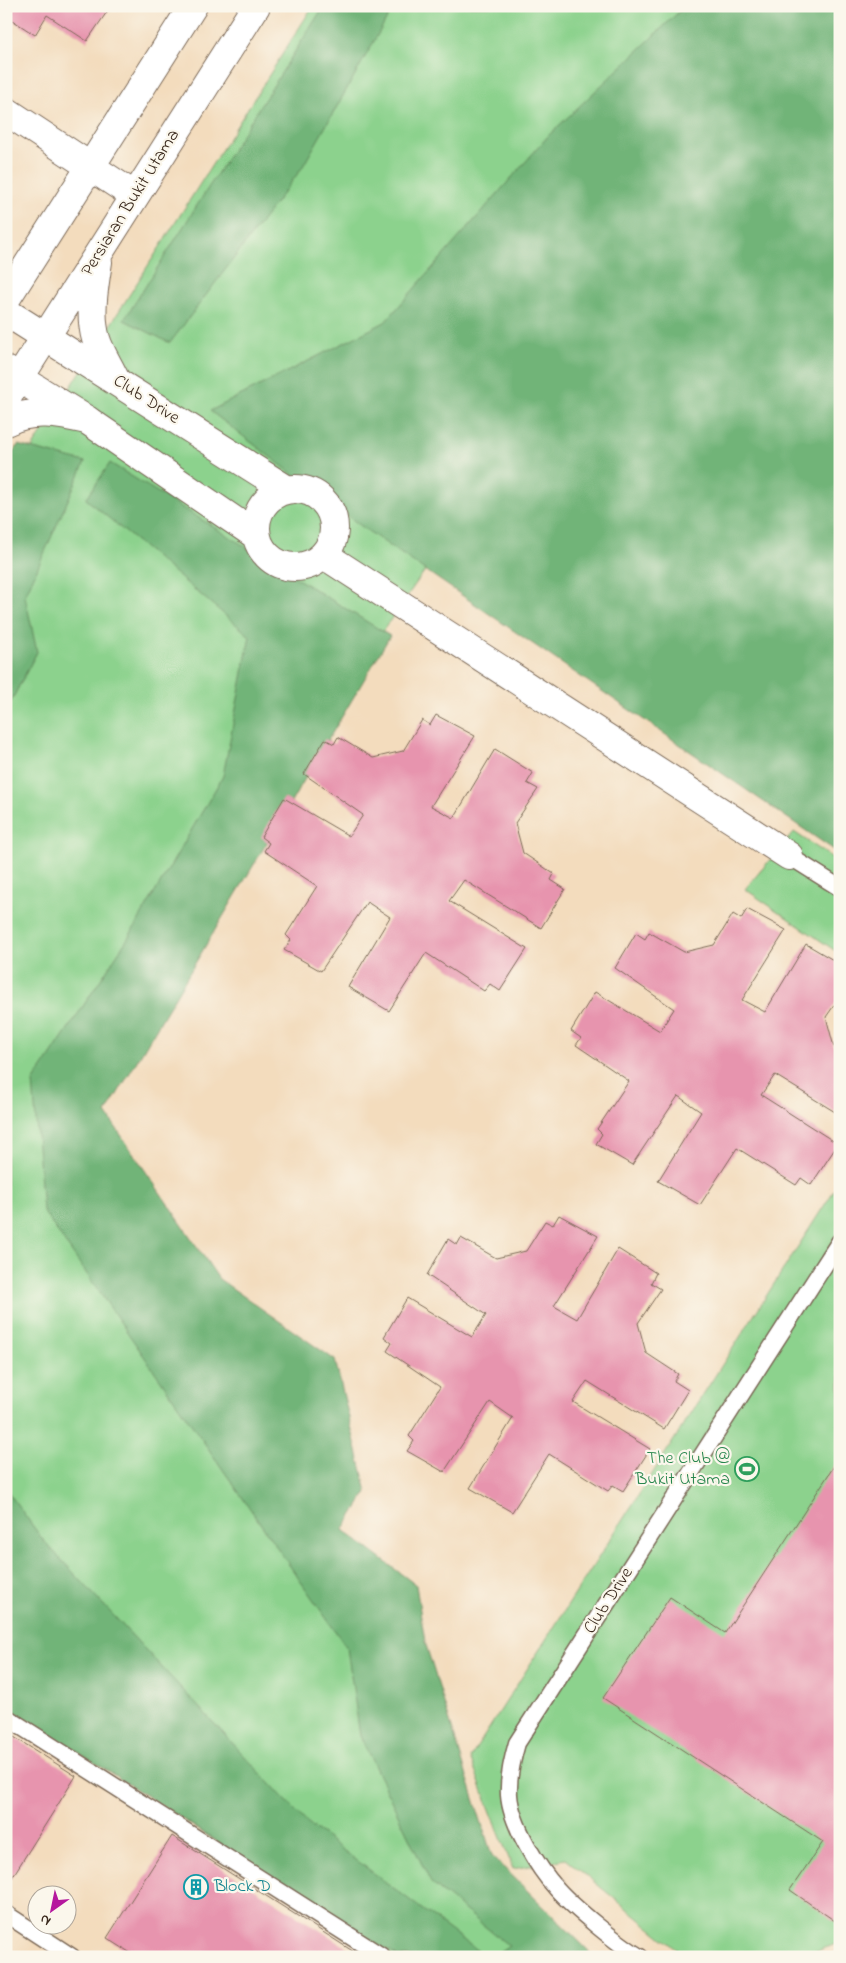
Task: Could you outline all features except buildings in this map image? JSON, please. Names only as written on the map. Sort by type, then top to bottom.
[{"type":"street","points":[[6,299],[193,6]]},
{"type":"street","name":"Persiaran Bukit Utama","points":[[10,382],[46,337],[256,6]]},
{"type":"street","points":[[6,111],[135,196]]},
{"type":"street","points":[[100,251],[94,291],[92,326],[96,341],[116,381]]},
{"type":"street","name":"Club Drive","points":[[6,312],[286,489]]},
{"type":"street","points":[[10,382],[87,420],[257,536]]},
{"type":"street","points":[[6,422],[34,414],[59,414],[87,420]]},
{"type":"street","points":[[298,488],[310,491],[330,508],[334,520],[335,532],[331,544],[324,555],[314,562],[303,566],[279,563],[269,557],[261,547],[257,536],[259,512],[265,502],[274,494],[286,489],[298,488]]},
{"type":"street","points":[[324,555],[789,856]]},
{"type":"lane","points":[[789,856],[840,888]]},
{"type":"lane","name":"Club Drive","points":[[636,1955],[557,1889],[522,1835],[514,1816],[509,1796],[510,1767],[517,1743],[840,1241]]},
{"type":"lane","points":[[6,1717],[383,1957]]},
{"type":"lane","points":[[6,1914],[72,1957]]},
{"type":"green space","points":[[313,6],[840,6],[426,569],[50,1108],[482,1886],[575,1957],[391,1957],[6,1703],[6,489]]},
{"type":"green space","points":[[324,6],[394,6],[302,168],[170,343],[124,320]]},
{"type":"green space","points":[[685,6],[840,6],[840,854],[365,529],[210,411],[385,322],[549,135]]},
{"type":"green space","points":[[18,445],[85,462],[25,596],[37,652],[6,711],[6,463]]},
{"type":"green space","points":[[110,463],[390,636],[106,1113],[219,1279],[335,1360],[367,1492],[343,1530],[416,1585],[425,1642],[492,1856],[595,1957],[493,1957],[509,1946],[431,1883],[360,1736],[347,1648],[43,1211],[33,1082],[130,935],[223,776],[250,636],[86,499]]},
{"type":"green space","points":[[794,832],[840,863],[840,954],[745,889]]},
{"type":"green space","name":"The Club @ Bukit Utama","points":[[840,1181],[840,1943],[798,1957],[686,1957],[566,1859],[513,1869],[470,1758]]},
{"type":"green space","points":[[6,1489],[43,1540],[308,1824],[486,1957],[398,1957],[6,1706]]},
{"type":"place","name":"The Club @ Bukit Utama","points":[[747,1469]]},
{"type":"place","name":"Block D","points":[[196,1887]]}]
